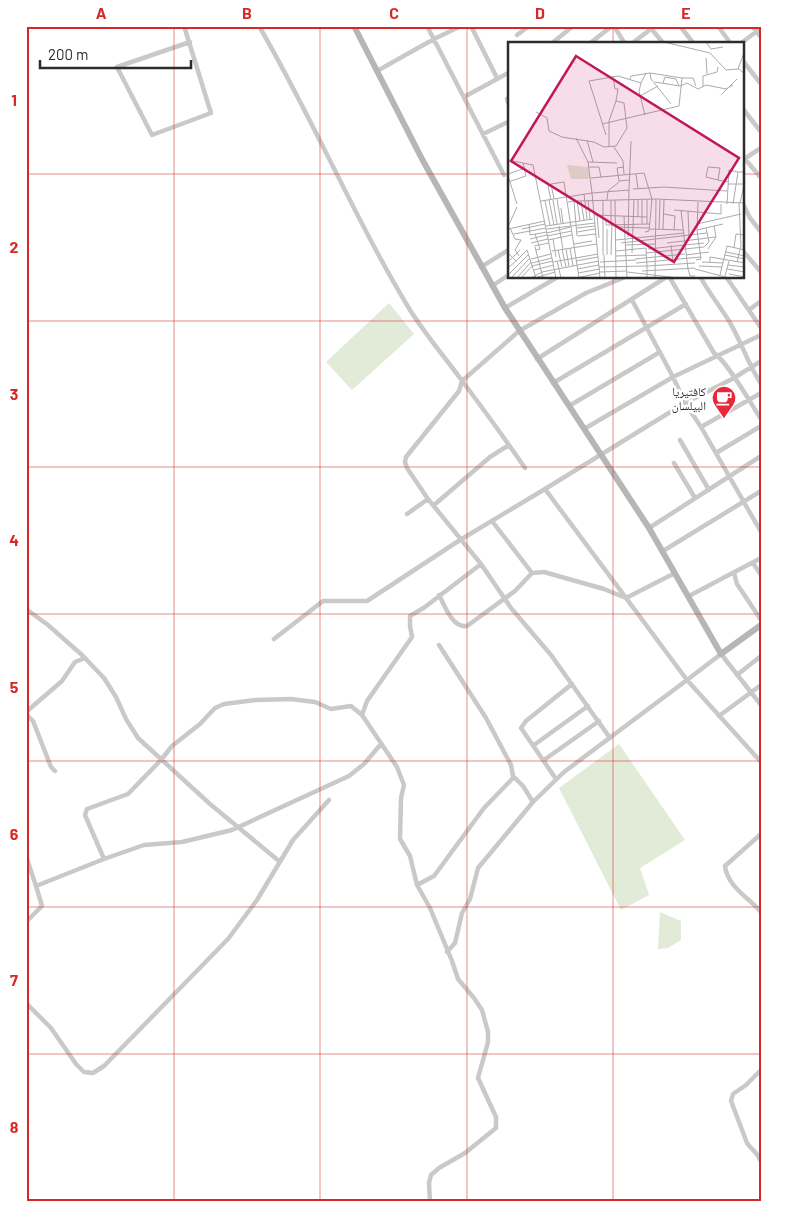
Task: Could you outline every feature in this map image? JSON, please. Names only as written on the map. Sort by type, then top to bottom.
[{"type":"street","points":[[184,26],[190,42],[211,113],[152,135],[117,67],[190,42]]},
{"type":"street","points":[[260,26],[304,106],[348,197],[391,278],[420,326],[526,468]]},
{"type":"street","points":[[354,26],[422,159],[504,308],[649,528],[721,654],[761,705]]},
{"type":"street","points":[[427,26],[504,175]]},
{"type":"street","points":[[377,71],[461,26]]},
{"type":"street","points":[[471,26],[497,78]]},
{"type":"street","points":[[517,35],[529,26]]},
{"type":"street","points":[[552,42],[572,26]]},
{"type":"street","points":[[593,42],[613,26],[625,42]]},
{"type":"street","points":[[680,26],[692,42]]},
{"type":"street","points":[[718,26],[730,42]]},
{"type":"street","points":[[752,26],[758,30],[761,37]]},
{"type":"street","points":[[635,41],[650,28],[662,42]]},
{"type":"street","points":[[743,42],[758,30]]},
{"type":"street","points":[[744,61],[761,84]]},
{"type":"street","points":[[464,97],[508,73]]},
{"type":"street","points":[[744,110],[761,132]]},
{"type":"street","points":[[483,134],[508,121]]},
{"type":"street","points":[[761,148],[744,159],[761,178]]},
{"type":"street","points":[[744,206],[750,218],[761,232]]},
{"type":"street","points":[[481,267],[508,250]]},
{"type":"street","points":[[744,252],[761,272]]},
{"type":"street","points":[[492,286],[508,275]]},
{"type":"street","points":[[504,308],[554,279]]},
{"type":"street","points":[[610,738],[551,655],[505,598],[481,564],[428,500],[406,468],[405,462],[406,457],[459,391],[462,381],[519,331],[586,293],[621,279]]},
{"type":"street","points":[[538,359],[664,279]]},
{"type":"street","points":[[671,279],[714,353],[719,356],[761,419]]},
{"type":"street","points":[[702,279],[729,321],[741,344],[750,368],[761,384]]},
{"type":"street","points":[[728,279],[761,328]]},
{"type":"street","points":[[632,300],[685,403],[730,476],[761,532]]},
{"type":"street","points":[[749,310],[761,301]]},
{"type":"street","points":[[553,383],[686,304]]},
{"type":"street","points":[[584,430],[673,377],[761,336]]},
{"type":"street","points":[[568,406],[660,352]]},
{"type":"street","points":[[274,639],[323,601],[367,601],[460,540],[685,403],[761,362]]},
{"type":"street","points":[[701,427],[761,393]]},
{"type":"street","points":[[716,453],[761,426]]},
{"type":"street","points":[[680,440],[709,490]]},
{"type":"street","points":[[434,505],[490,457],[509,445]]},
{"type":"street","points":[[649,528],[761,456]]},
{"type":"street","points":[[674,463],[695,498]]},
{"type":"street","points":[[545,489],[687,680],[761,762]]},
{"type":"street","points":[[663,551],[761,491]]},
{"type":"street","points":[[408,514],[428,500]]},
{"type":"street","points":[[492,521],[532,573]]},
{"type":"street","points":[[689,596],[761,558]]},
{"type":"street","points":[[753,563],[761,575]]},
{"type":"street","points":[[362,716],[367,701],[412,637],[410,616],[481,564]]},
{"type":"street","points":[[440,595],[455,623],[466,626],[516,591],[532,573],[544,572],[604,589],[626,598],[675,573]]},
{"type":"street","points":[[734,572],[737,584],[761,620]]},
{"type":"street","points":[[26,608],[85,658],[104,678],[116,696],[126,720],[138,738],[210,804],[280,861]]},
{"type":"street","points":[[447,952],[455,943],[462,913],[470,899],[478,868],[534,802],[556,780],[761,625]]},
{"type":"street","points":[[439,645],[486,718],[511,765],[514,777],[534,802]]},
{"type":"street","points":[[737,675],[761,656]]},
{"type":"street","points":[[55,771],[51,766],[33,722],[26,713],[62,681],[75,662],[85,658]]},
{"type":"street","points":[[556,780],[521,728],[526,721],[572,684]]},
{"type":"street","points":[[719,716],[761,685]]},
{"type":"street","points":[[104,860],[85,815],[87,809],[128,794],[172,746],[200,724],[214,708],[224,704],[256,700],[291,699],[315,702],[331,709],[351,706],[362,716],[397,767],[404,785],[401,798],[400,839],[410,856],[417,885],[430,908],[458,979],[482,1010],[488,1032],[488,1042],[478,1078],[496,1117],[497,1124],[492,1132],[465,1153],[439,1168],[431,1175],[429,1183],[430,1202]]},
{"type":"street","points":[[534,746],[588,706]]},
{"type":"street","points":[[544,760],[599,721]]},
{"type":"street","points":[[36,886],[144,845],[182,842],[238,828],[349,776],[364,764],[381,744]]},
{"type":"street","points":[[417,885],[434,876],[484,808],[514,777]]},
{"type":"street","points":[[26,1003],[51,1028],[76,1064],[84,1072],[92,1073],[104,1066],[228,939],[257,900],[293,840],[329,800]]},
{"type":"street","points":[[761,834],[725,866],[731,881],[761,912]]},
{"type":"street","points":[[26,856],[42,906],[26,922]]},
{"type":"street","points":[[761,1070],[746,1085],[732,1094],[730,1101],[747,1143],[750,1148],[759,1150],[761,1162]]},
{"type":"green space","points":[[389,303],[414,334],[352,390],[326,362]]},
{"type":"green space","points":[[619,744],[685,840],[640,868],[649,895],[621,910],[559,788]]},
{"type":"green space","points":[[660,912],[681,921],[681,940],[668,948],[658,949]]},
{"type":"place","name":"كافتيريا البيلسان","points":[[724,419]]}]
